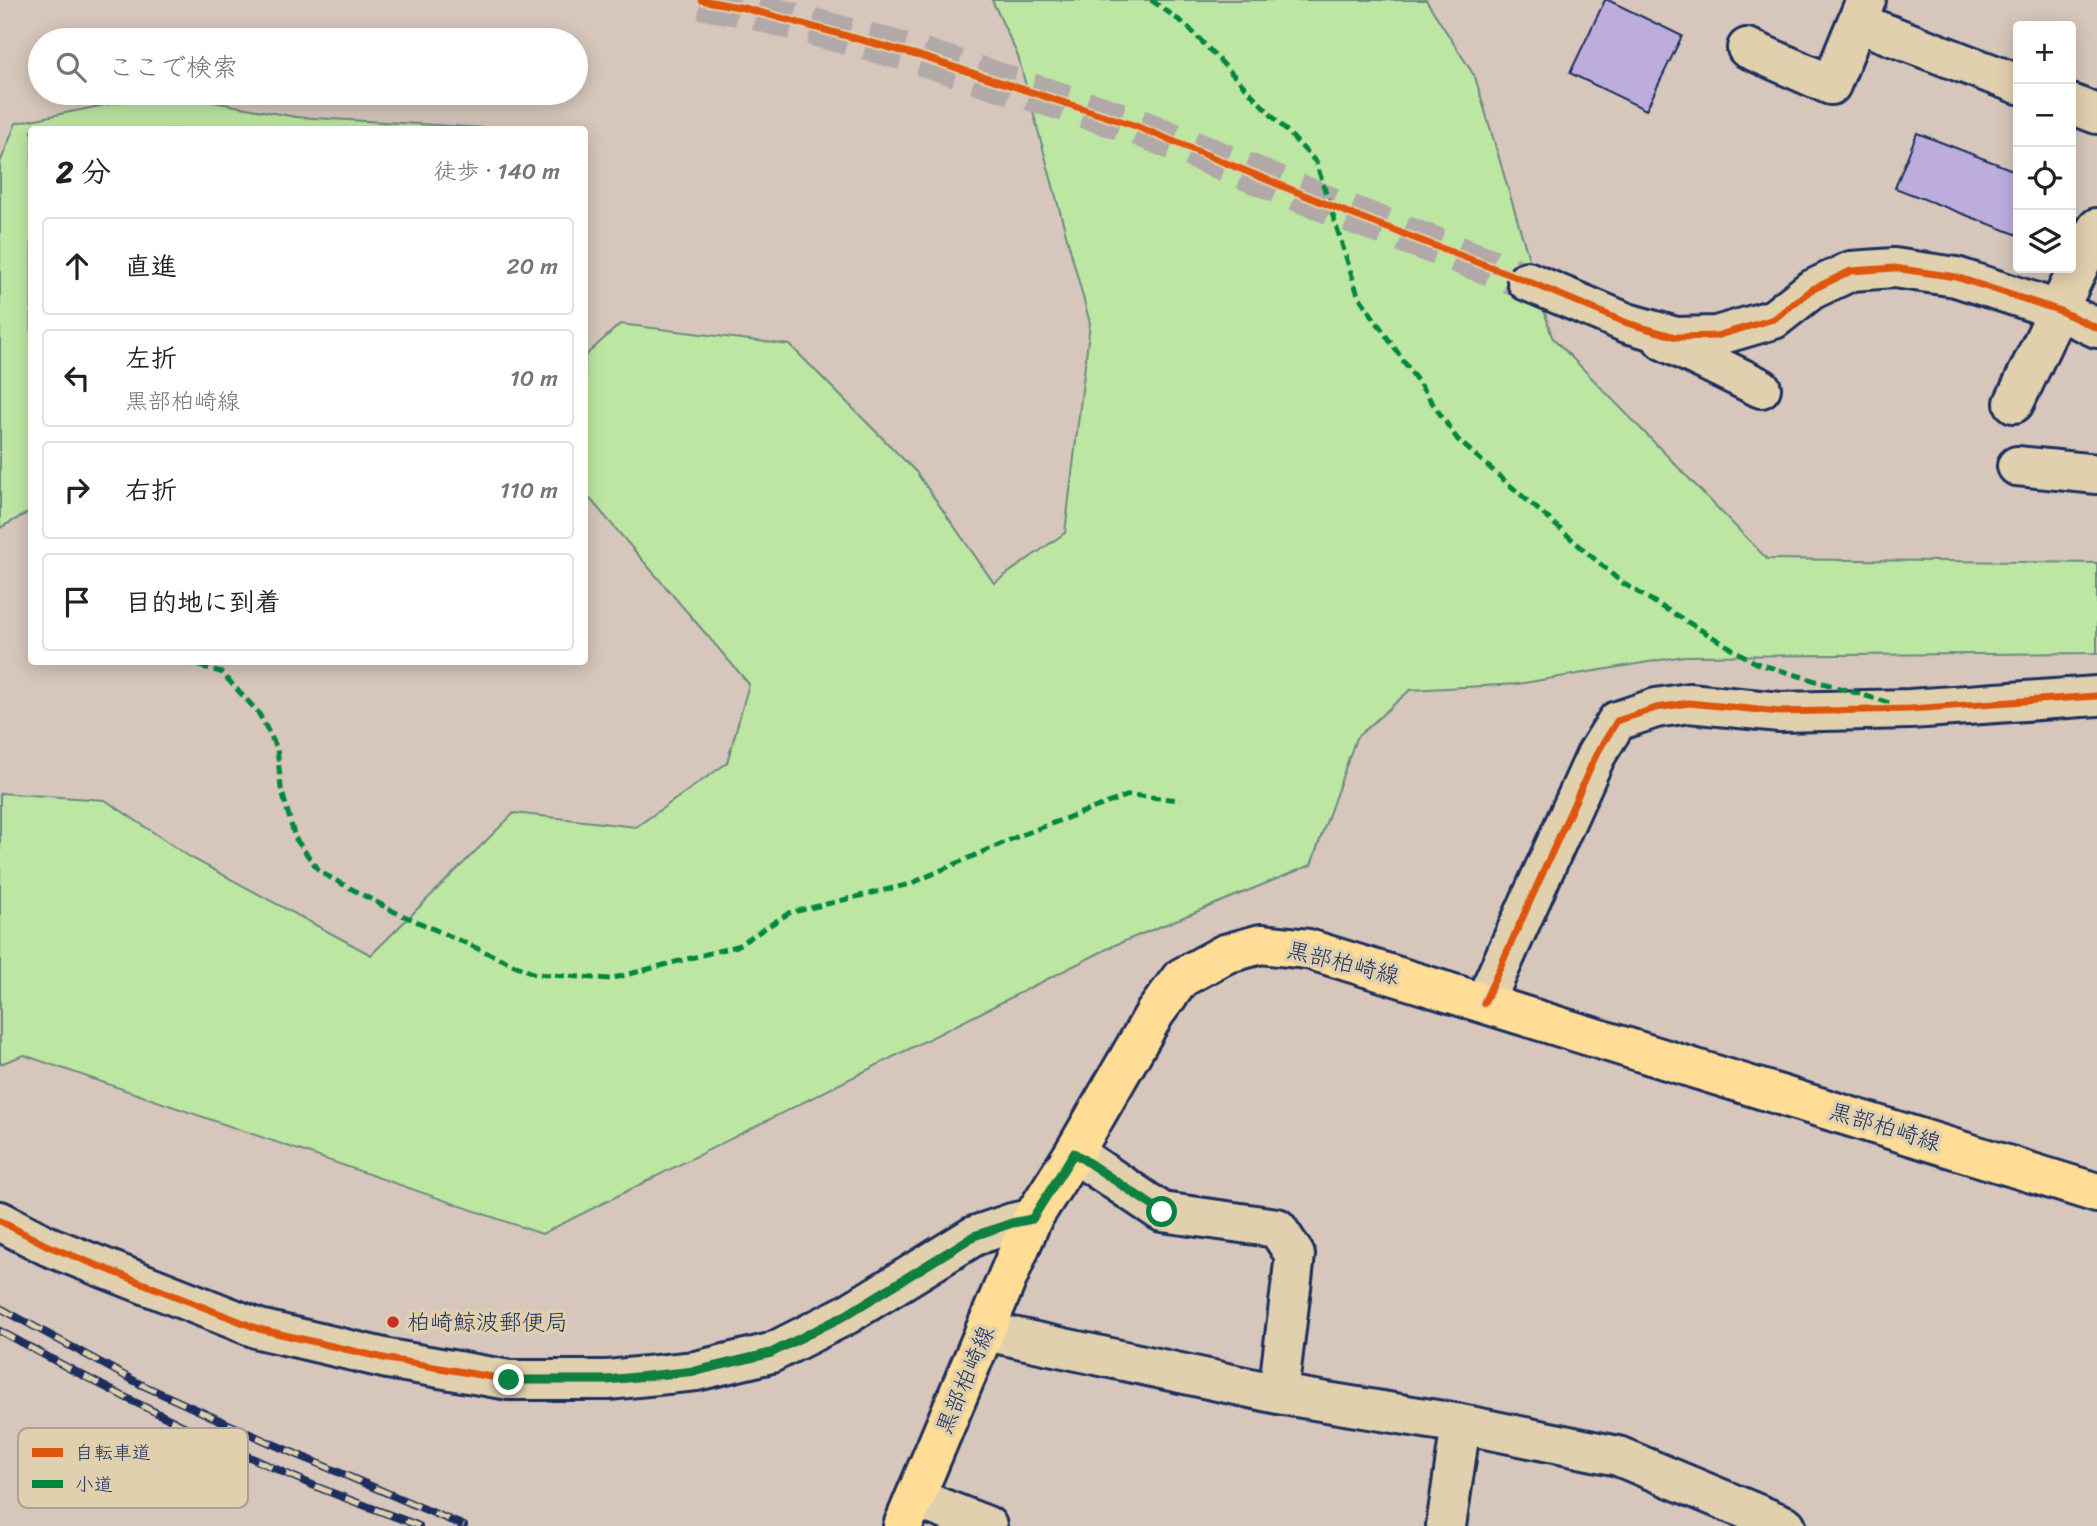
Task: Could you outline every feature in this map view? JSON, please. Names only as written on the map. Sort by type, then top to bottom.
[{"type":"main road","name":"黒部柏崎線","points":[[909,1512],[1032,1219],[1074,1153],[1155,1013],[1181,978],[1225,954],[1261,944],[1308,949],[2097,1193]]},
{"type":"street","points":[[1748,48],[1831,85],[1862,11],[2013,82]]},
{"type":"street","points":[[2076,106],[2097,114]]},
{"type":"street","points":[[2014,403],[2097,228]]},
{"type":"street","points":[[1627,323],[1676,337],[1716,336],[1774,319],[1811,290],[1851,271],[1894,268],[1956,276],[2058,310],[2097,328]]},
{"type":"street","points":[[1527,281],[1627,323],[1761,388]]},
{"type":"street","points":[[2017,466],[2097,474]]},
{"type":"street","points":[[1484,1003],[1596,755],[1617,721],[1656,708],[1689,703],[1793,712],[1910,709],[2097,696]]},
{"type":"street","points":[[1074,1153],[1162,1212],[1277,1228],[1295,1255],[1278,1394]]},
{"type":"street","points":[[0,1221],[48,1246],[259,1329],[388,1359],[509,1380],[607,1380],[696,1371],[771,1353],[846,1315],[974,1236],[1032,1219]]},
{"type":"street","points":[[985,1331],[1278,1394],[1461,1424],[1618,1456],[1786,1526]]},
{"type":"street","points":[[1446,1526],[1461,1424]]},
{"type":"street","points":[[909,1512],[987,1526]]},
{"type":"green space","points":[[992,0],[1426,0],[1475,77],[1552,337],[1767,559],[2097,563],[2097,653],[1684,656],[1518,684],[1410,690],[1356,738],[1311,865],[1115,945],[542,1234],[24,1055],[0,1064],[0,793],[105,800],[190,857],[371,955],[514,813],[636,827],[727,763],[749,684],[588,496],[588,353],[620,324],[790,345],[916,472],[994,583],[1065,533],[1090,323],[1018,56]]},
{"type":"green space","points":[[105,105],[230,105],[296,117],[451,126],[28,126],[28,513],[0,528],[0,163],[16,123]]},
{"type":"building","points":[[1605,0],[1682,36],[1646,110],[1570,73]]},
{"type":"building","points":[[1917,133],[2013,170],[2013,233],[1895,188]]},
{"type":"tunnel","points":[[701,0],[744,8],[920,56],[1133,125],[1346,212],[1527,281]]},
{"type":"railway","points":[[0,1308],[140,1384],[237,1428]]},
{"type":"railway","points":[[0,1331],[188,1428]]},
{"type":"railway","points":[[248,1433],[464,1526]]},
{"type":"railway","points":[[248,1457],[310,1484],[419,1526]]},
{"type":"marked path","points":[[1151,0],[1186,25],[1316,162],[1358,295],[1458,440],[1621,582],[1756,663],[1893,704]]},
{"type":"marked path","points":[[196,665],[221,672],[258,712],[277,748],[281,788],[295,838],[320,872],[393,911],[535,974],[610,979],[737,946],[789,913],[910,884],[1021,835],[1129,795],[1180,800]]},
{"type":"cycle path","points":[[701,0],[744,8],[920,56],[1133,125],[1627,323],[1676,337],[1716,336],[1774,319],[1811,290],[1851,271],[1894,268],[1956,277],[2058,310],[2097,328]]},
{"type":"cycle path","points":[[1484,1003],[1596,755],[1617,721],[1656,708],[1689,703],[1780,712],[1910,709],[2097,696]]},
{"type":"cycle path","points":[[0,1221],[48,1246],[259,1329],[388,1359],[509,1380],[608,1380],[696,1371],[771,1353],[846,1315],[974,1236],[1032,1219]]},
{"type":"place","name":"柏崎鯨波郵便局","points":[[393,1322]]},
{"type":"route","points":[[509,1380],[607,1380],[696,1371],[771,1353],[846,1315],[974,1236],[1032,1219],[1074,1153],[1162,1212]]}]
